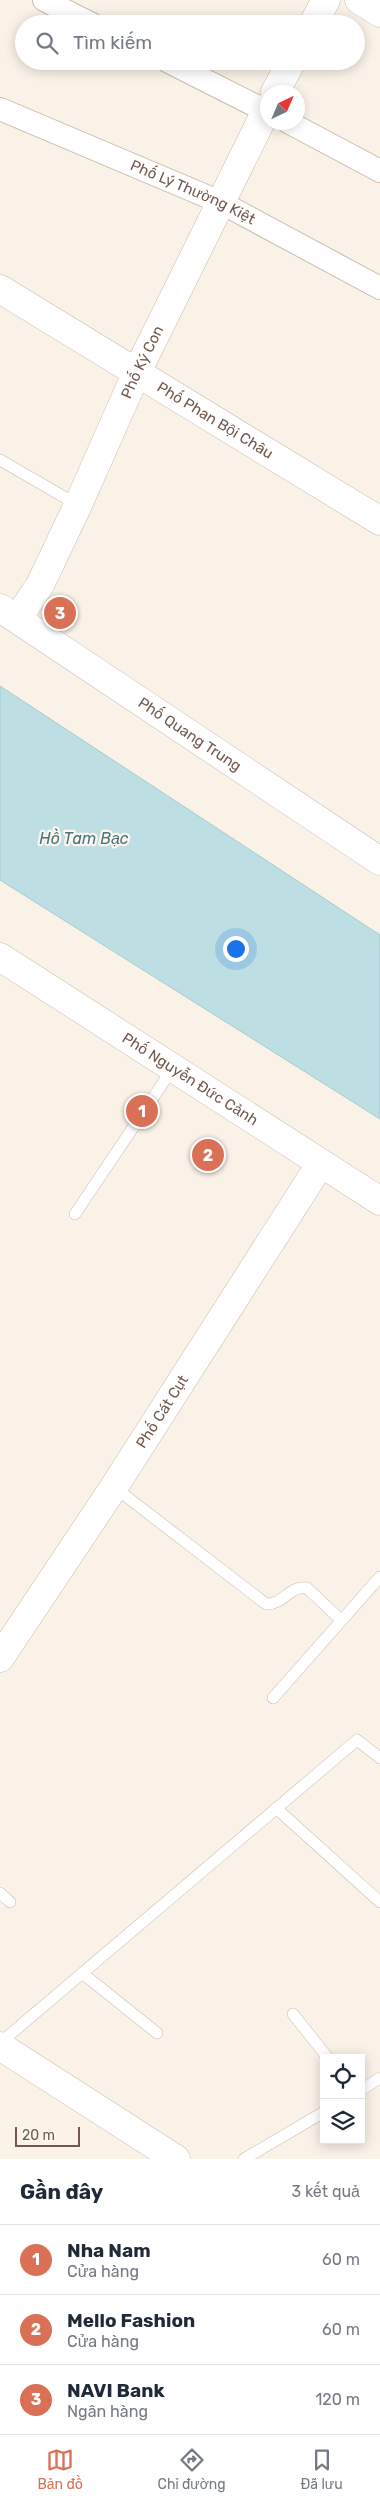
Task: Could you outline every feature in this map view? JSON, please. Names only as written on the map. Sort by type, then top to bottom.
[{"type":"street","points":[[44,0],[74,15]]},
{"type":"street","points":[[318,15],[326,0]]},
{"type":"street","points":[[359,0],[380,13]]},
{"type":"street","points":[[187,70],[260,103]]},
{"type":"street","name":"Phố Ký Con","points":[[282,85],[288,70]]},
{"type":"street","name":"Phố Lý Thường Kiệt","points":[[0,109],[220,202],[380,288]]},
{"type":"street","points":[[305,128],[380,171]]},
{"type":"street","name":"Phố Ký Con","points":[[9,613],[40,585],[136,374],[220,202],[261,130]]},
{"type":"street","name":"Phố Phan Bội Châu","points":[[0,289],[136,374],[380,521]]},
{"type":"street","name":"Phố Quang Trung","points":[[9,613],[380,861]]},
{"type":"street","name":"Phố Nguyễn Đức Cảnh","points":[[0,957],[380,1201]]},
{"type":"street","name":"Phố Cát Cụt","points":[[0,1658],[114,1487],[321,1163]]},
{"type":"street","points":[[0,2044],[173,2158]]},
{"type":"lane","points":[[0,460],[78,505]]},
{"type":"lane","points":[[75,1214],[174,1068]]},
{"type":"lane","points":[[114,1487],[266,1604],[276,1603],[295,1588],[308,1588],[342,1620]]},
{"type":"lane","points":[[273,1698],[380,1577]]},
{"type":"lane","points":[[0,2044],[357,1740],[380,1758]]},
{"type":"lane","points":[[276,1808],[380,1902]]},
{"type":"lane","points":[[0,1893],[10,1902]]},
{"type":"lane","points":[[82,1973],[157,2033]]},
{"type":"lane","points":[[293,2014],[325,2054]]},
{"type":"lane","points":[[365,2087],[380,2078]]},
{"type":"lane","points":[[244,2159],[320,2114]]},
{"type":"water","name":"Hồ Tam Bạc","points":[[0,686],[380,935],[380,1119],[0,880]]},
{"type":"place","name":"NAVI Bank","points":[[60,613]]},
{"type":"place","name":"Nha Nam","points":[[142,1111]]},
{"type":"place","name":"Mello Fashion","points":[[208,1155]]}]
